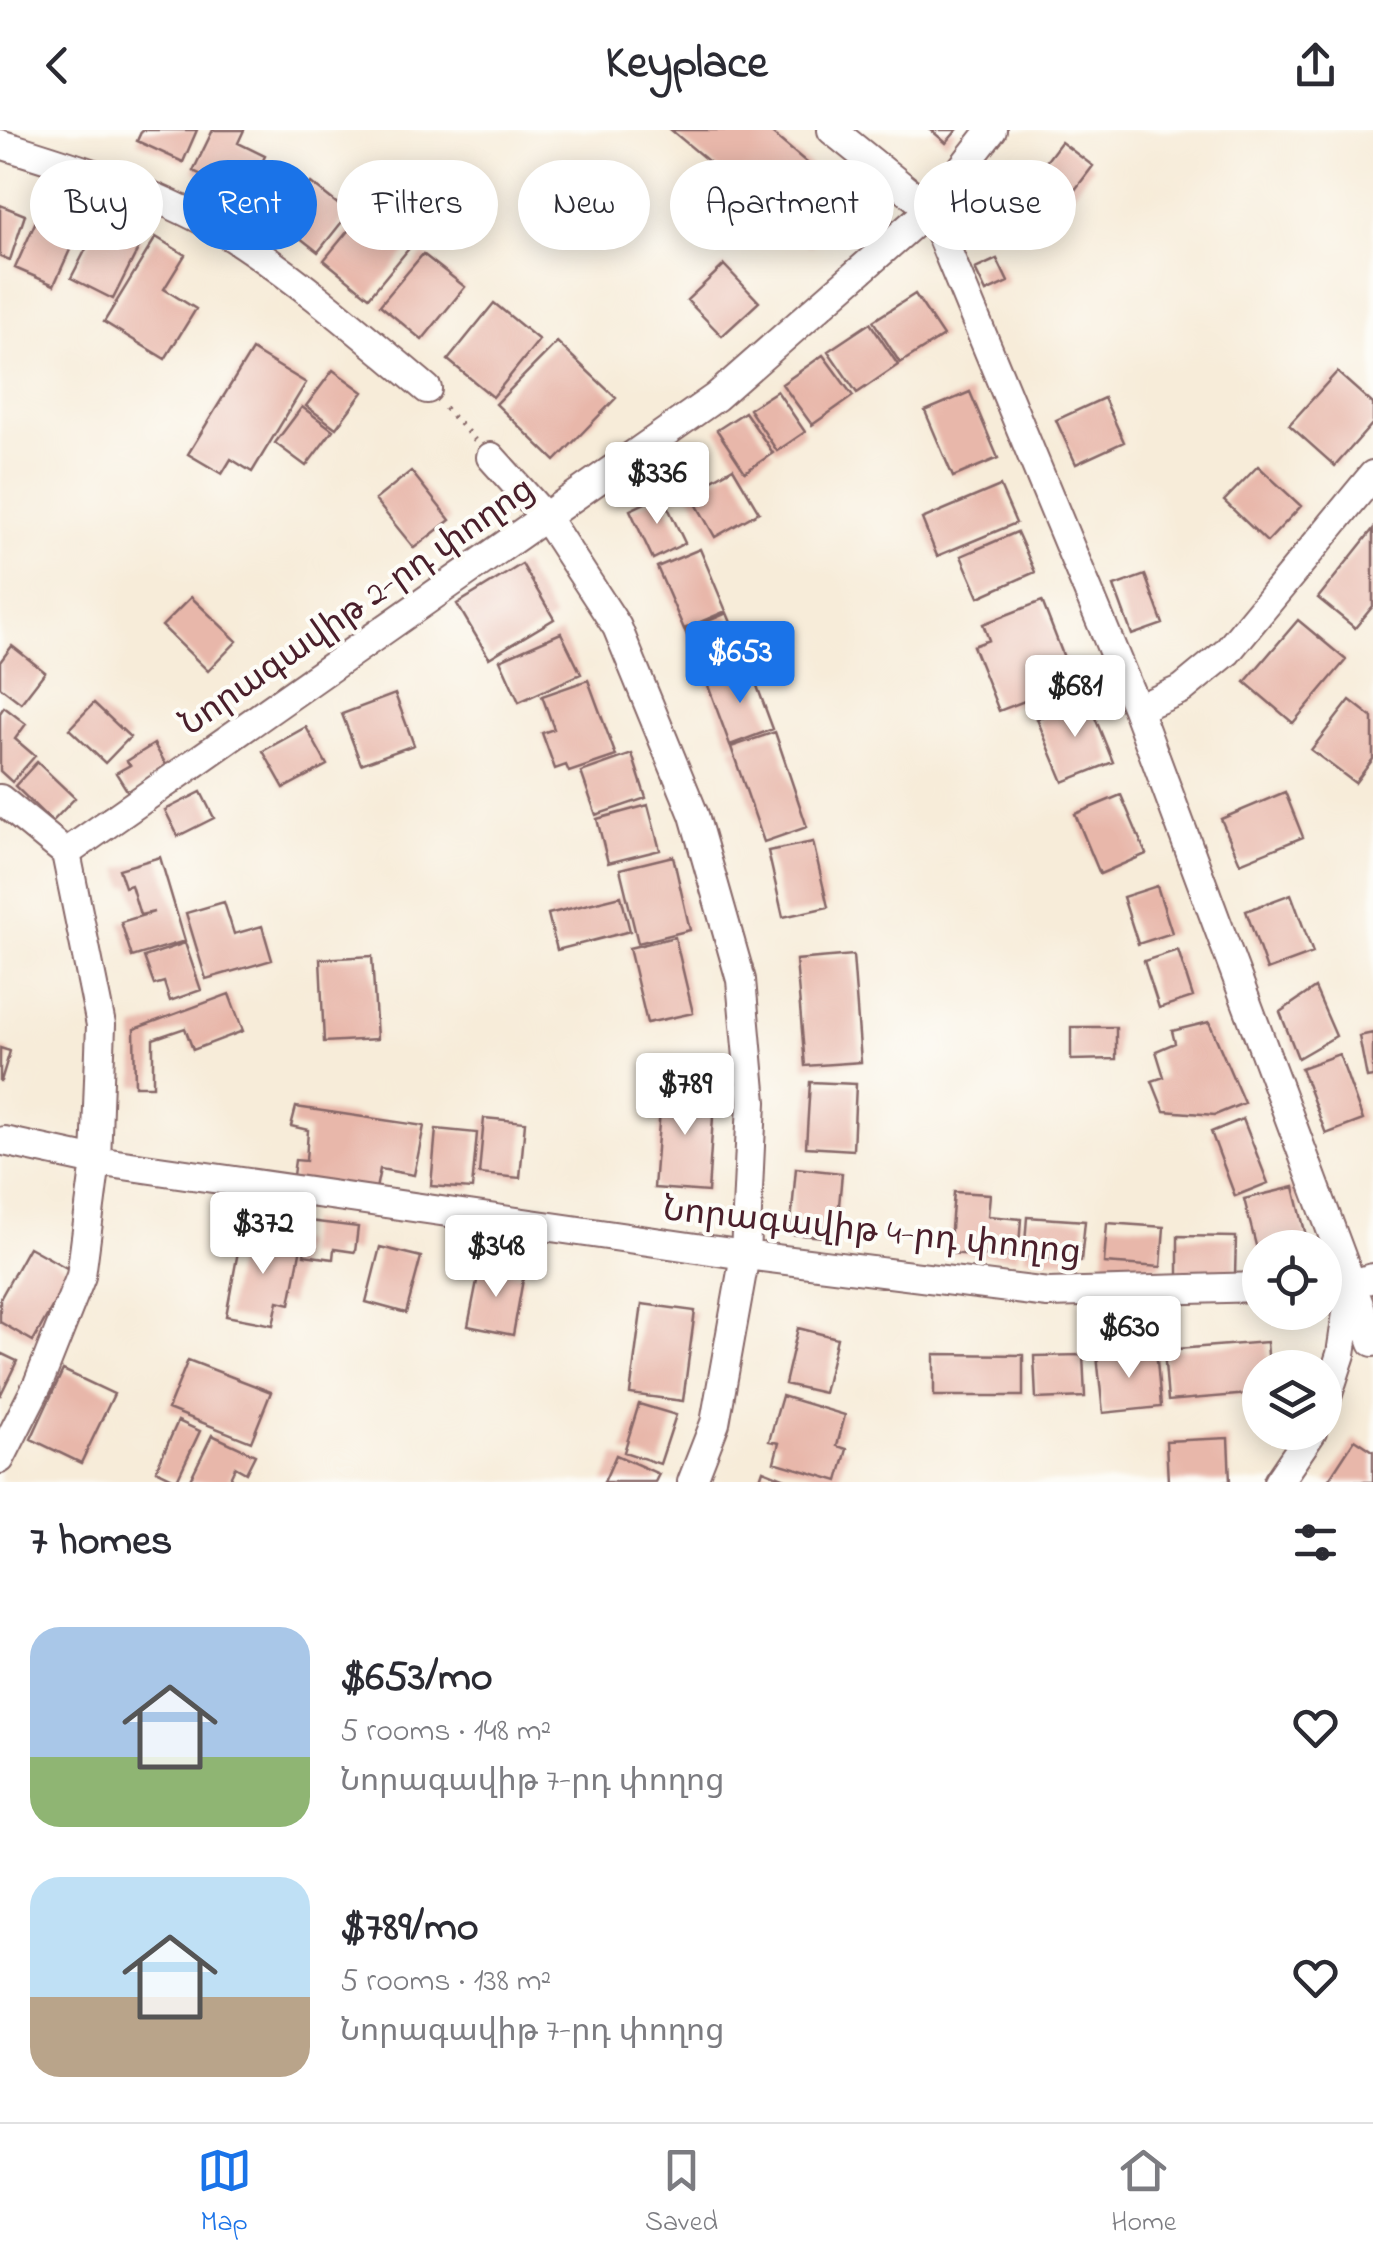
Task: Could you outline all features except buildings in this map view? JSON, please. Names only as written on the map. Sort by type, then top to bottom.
[{"type":"street","points":[[832,130],[914,197]]},
{"type":"street","name":"Նորագավիթ 2-րդ փողոց","points":[[969,160],[992,130]]},
{"type":"street","points":[[0,144],[126,184],[232,237],[331,309],[427,388]]},
{"type":"street","name":"Նորագավիթ 2-րդ փողոց","points":[[66,853],[716,397],[914,224]]},
{"type":"street","points":[[947,250],[1137,709],[1373,1342]]},
{"type":"street","points":[[490,457],[546,518],[617,627],[694,815],[741,980],[752,1102],[745,1255],[715,1423],[692,1482]]},
{"type":"street","points":[[1137,709],[1182,688],[1227,652],[1373,475]]},
{"type":"street","points":[[0,800],[66,853],[101,1025],[96,1162],[82,1276],[38,1384],[0,1459]]},
{"type":"street","name":"Նորագավիթ 4-րդ փողոց","points":[[4,1141],[96,1162],[745,1255],[1048,1293],[1242,1288]]},
{"type":"street","points":[[1341,1350],[1350,1282]]},
{"type":"street","points":[[1278,1482],[1300,1450]]},
{"type":"path","points":[[427,388],[490,457]]}]
